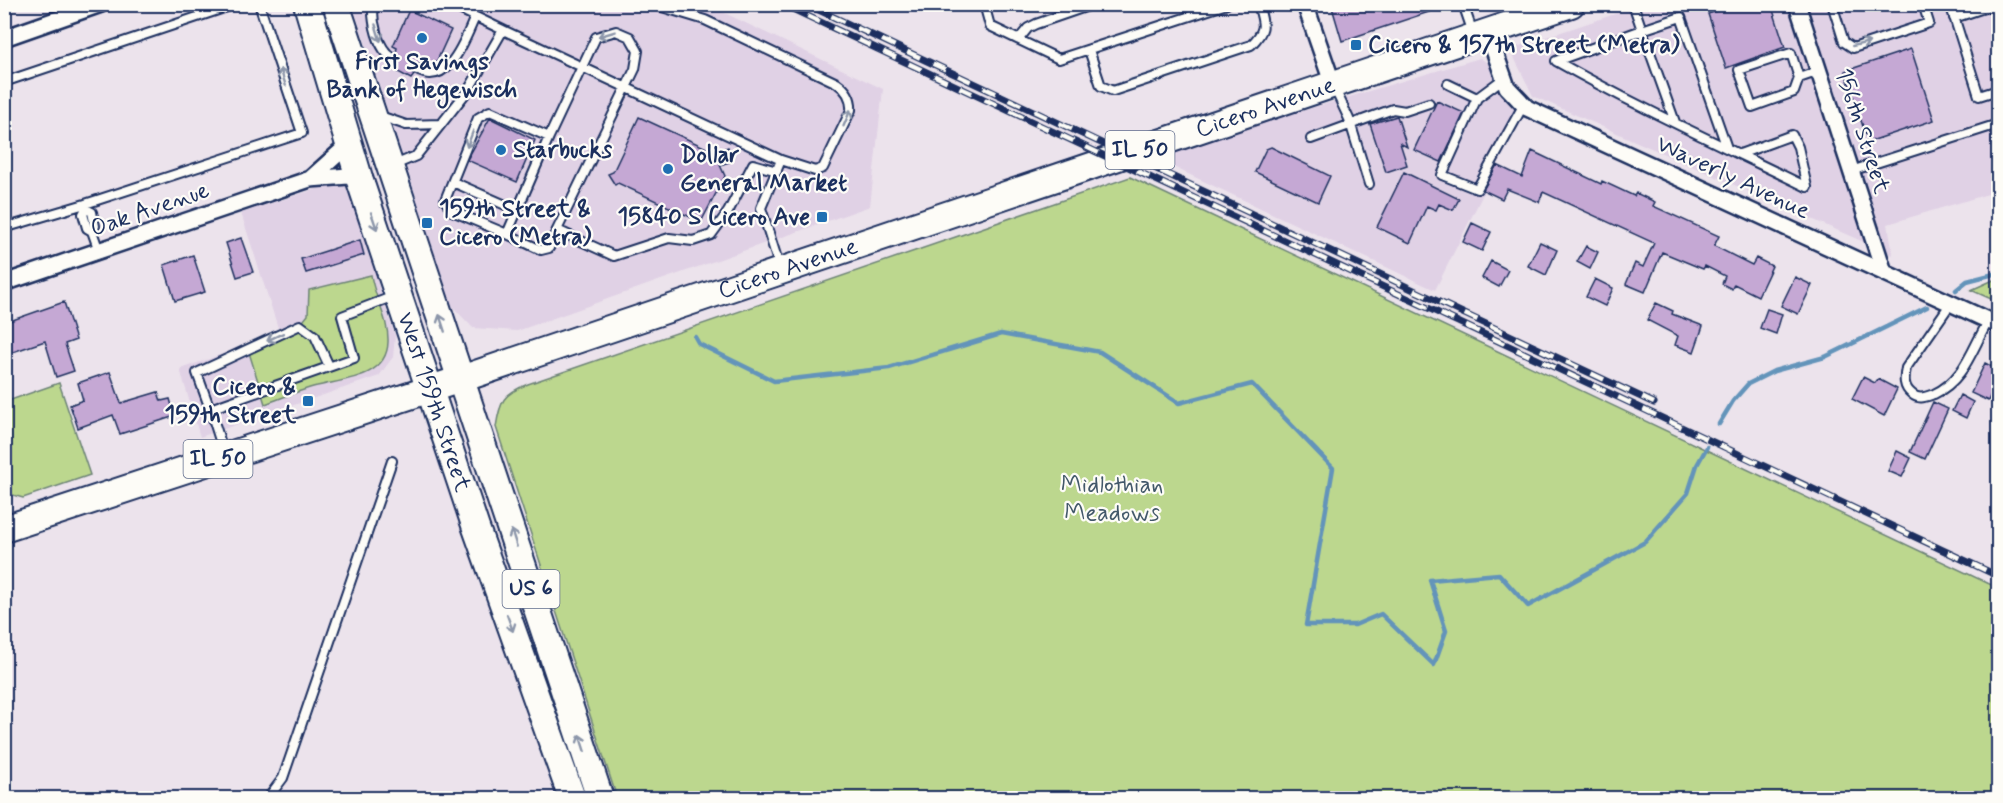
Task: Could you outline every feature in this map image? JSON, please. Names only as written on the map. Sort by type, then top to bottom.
[{"type":"main road","name":"West 159th Street","points":[[307,4],[360,180],[476,528],[572,798]]},
{"type":"main road","name":"West 159th Street","points":[[336,4],[600,798]]},
{"type":"main road","name":"Cicero Avenue","points":[[5,527],[461,379],[1481,35],[1534,10],[1571,4]]},
{"type":"street","points":[[4,38],[101,4]]},
{"type":"street","points":[[1305,4],[1333,85]]},
{"type":"street","name":"156th Street","points":[[1797,4],[1884,272]]},
{"type":"street","name":"Waverly Avenue","points":[[1481,35],[1507,87],[1524,104],[1994,322]]},
{"type":"street","name":"Oak Avenue","points":[[310,179],[349,144]]},
{"type":"street","name":"Oak Avenue","points":[[4,283],[310,179],[348,176],[360,180]]},
{"type":"lane","points":[[4,82],[236,4]]},
{"type":"lane","points":[[4,228],[85,206],[302,133],[259,4]]},
{"type":"lane","points":[[373,4],[372,16],[382,47],[393,58]]},
{"type":"lane","points":[[449,4],[781,160],[815,171],[823,168],[851,110],[852,103],[847,91],[837,83],[705,20],[652,4]]},
{"type":"lane","points":[[984,4],[990,26],[1059,59],[1227,4]]},
{"type":"lane","points":[[1019,39],[1028,28],[1036,24],[1094,4]]},
{"type":"lane","points":[[1089,50],[1101,86],[1113,91],[1251,45],[1262,34],[1264,25],[1258,4]]},
{"type":"lane","points":[[1463,4],[1481,35]]},
{"type":"lane","points":[[1633,4],[1675,122]]},
{"type":"lane","points":[[1832,4],[1844,42],[1853,48],[1929,23],[1923,4]]},
{"type":"lane","points":[[1950,4],[1979,96],[1998,90]]},
{"type":"lane","points":[[1954,18],[1995,5],[1998,19]]},
{"type":"lane","points":[[1726,148],[1681,16],[1556,61],[1726,148],[1807,187],[1798,147],[1792,135],[1740,154]]},
{"type":"lane","points":[[417,70],[431,75],[444,70],[455,58],[475,17]]},
{"type":"lane","points":[[390,167],[416,156],[469,89],[503,30]]},
{"type":"lane","points":[[507,234],[549,137],[597,37],[607,32],[625,33],[638,51],[638,61],[628,87],[549,248],[541,250],[452,211],[445,200],[478,118],[483,113],[490,111],[549,137]]},
{"type":"lane","points":[[1791,53],[1799,78],[1794,92],[1752,107],[1739,70],[1791,53]]},
{"type":"lane","points":[[1799,78],[1819,71]]},
{"type":"lane","points":[[1504,78],[1477,98],[1443,175],[1477,189],[1524,104]]},
{"type":"lane","points":[[1448,84],[1477,98]]},
{"type":"lane","points":[[1333,85],[1351,126],[1370,184]]},
{"type":"lane","points":[[1311,139],[1393,109],[1405,111],[1429,103]]},
{"type":"lane","points":[[372,112],[406,125],[440,124]]},
{"type":"lane","points":[[1851,171],[1998,124]]},
{"type":"lane","points":[[781,160],[761,208],[781,271]]},
{"type":"lane","points":[[556,230],[614,256],[669,238],[693,242],[711,236],[728,212],[753,164],[777,171]]},
{"type":"lane","points":[[453,182],[517,210]]},
{"type":"lane","points":[[85,206],[92,212],[95,225],[92,231],[99,251]]},
{"type":"lane","points":[[210,409],[354,358],[342,316],[398,294]]},
{"type":"lane","points":[[1952,303],[1906,368],[1904,378],[1908,391],[1916,397],[1924,398],[1954,382],[1994,322]]},
{"type":"lane","points":[[225,456],[197,373],[300,325],[315,336],[329,366]]},
{"type":"lane","points":[[268,798],[283,778],[392,461]]},
{"type":"shaded area","points":[[353,5],[708,5],[883,89],[870,206],[517,331],[473,328],[452,306]]},
{"type":"shaded area","points":[[1642,5],[1998,5],[1998,191],[1888,224],[1893,255],[1533,96],[1510,49]]},
{"type":"shaded area","points":[[1480,58],[1492,66],[1507,97],[1523,114],[1435,290],[1150,156]]},
{"type":"shaded area","points":[[350,178],[375,252],[378,284],[395,336],[393,357],[379,376],[200,437],[180,369],[280,334],[241,213]]},
{"type":"green space","name":"Midlothian Meadows","points":[[1130,177],[1998,588],[1998,798],[617,798],[496,427],[501,405],[508,395],[528,384]]},
{"type":"green space","points":[[371,275],[388,333],[386,354],[380,363],[362,375],[311,388],[265,404],[247,346],[300,325],[308,315],[309,290]]},
{"type":"green space","points":[[1998,278],[1998,302],[1971,290]]},
{"type":"green space","points":[[59,383],[90,475],[23,498],[6,493],[5,402]]},
{"type":"building","points":[[1331,4],[1444,4],[1444,7],[1342,41]]},
{"type":"building","points":[[1737,4],[1771,4],[1785,47],[1726,68],[1708,14]]},
{"type":"building","name":"First Savings Bank of Hegewisch","points":[[409,10],[451,30],[435,65],[422,59],[412,68],[414,75],[411,79],[389,67],[399,59],[397,48],[393,46]]},
{"type":"building","points":[[1911,49],[1934,120],[1868,142],[1845,71]]},
{"type":"building","points":[[1437,101],[1464,113],[1441,162],[1414,150]]},
{"type":"building","points":[[1397,116],[1407,147],[1400,143],[1407,165],[1386,172],[1370,124]]},
{"type":"building","name":"Dollar General Market","points":[[639,117],[715,152],[728,147],[732,161],[720,165],[725,176],[701,222],[618,183],[615,185],[608,174],[613,172]]},
{"type":"building","name":"Starbucks","points":[[490,118],[535,140],[517,182],[467,160]]},
{"type":"building","points":[[1271,147],[1330,176],[1318,202],[1255,172],[1266,149]]},
{"type":"building","points":[[1532,151],[1601,184],[1602,181],[1634,196],[1636,193],[1655,202],[1653,206],[1719,236],[1714,246],[1752,265],[1756,258],[1772,266],[1758,296],[1734,284],[1732,289],[1722,284],[1725,276],[1705,266],[1703,269],[1662,252],[1645,292],[1626,284],[1635,263],[1643,267],[1654,243],[1543,192],[1539,202],[1507,189],[1502,199],[1483,190],[1497,165],[1522,177]]},
{"type":"building","points":[[1404,172],[1459,199],[1453,210],[1439,204],[1436,210],[1427,206],[1410,243],[1377,227]]},
{"type":"building","points":[[1472,223],[1491,232],[1482,251],[1463,242]]},
{"type":"building","points":[[241,238],[253,272],[237,277],[226,243]]},
{"type":"building","points":[[360,240],[364,255],[306,273],[301,259]]},
{"type":"building","points":[[1540,242],[1557,250],[1546,275],[1528,266]]},
{"type":"building","points":[[1586,246],[1598,252],[1590,269],[1577,262]]},
{"type":"building","points":[[193,255],[205,292],[175,301],[164,265]]},
{"type":"building","points":[[1491,261],[1508,270],[1499,287],[1482,278]]},
{"type":"building","points":[[1795,277],[1812,285],[1798,314],[1781,306]]},
{"type":"building","points":[[1595,279],[1613,288],[1605,306],[1586,297]]},
{"type":"building","points":[[64,302],[76,340],[65,344],[74,371],[56,377],[45,341],[4,355],[4,323]]},
{"type":"building","points":[[1656,303],[1673,311],[1672,314],[1703,326],[1694,352],[1675,345],[1678,336],[1647,320]]},
{"type":"building","points":[[1767,309],[1782,314],[1776,334],[1760,328]]},
{"type":"building","points":[[1985,363],[1998,370],[1998,378],[1988,401],[1971,393]]},
{"type":"building","points":[[110,372],[121,403],[158,392],[161,401],[170,399],[175,416],[120,434],[113,415],[78,428],[70,405],[83,400],[78,383]]},
{"type":"building","points":[[1863,377],[1875,383],[1878,379],[1897,389],[1884,416],[1852,399]]},
{"type":"building","points":[[1960,395],[1973,402],[1966,418],[1952,411]]},
{"type":"building","points":[[1933,402],[1948,409],[1925,459],[1910,452]]},
{"type":"building","points":[[1897,451],[1911,458],[1902,477],[1888,471]]},
{"type":"waterway","points":[[1956,290],[1967,281],[1998,273]]},
{"type":"waterway","points":[[1719,424],[1733,401],[1748,384],[1774,371],[1825,357],[1927,307]]},
{"type":"waterway","points":[[695,337],[699,344],[774,381],[889,368],[1001,334],[1100,352],[1179,403],[1252,384],[1333,468],[1306,625],[1355,625],[1381,614],[1434,665],[1446,631],[1430,580],[1499,574],[1528,606],[1645,542],[1688,493],[1697,465],[1707,447]]},
{"type":"railway","points":[[782,4],[1998,576]]},
{"type":"railway","points":[[806,4],[1654,403]]},
{"type":"place","name":"First Savings Bank of Hegewisch","points":[[422,38]]},
{"type":"place","name":"Cicero & 157th Street (Metra)","points":[[1356,45]]},
{"type":"place","name":"Starbucks","points":[[501,150]]},
{"type":"place","name":"Dollar General Market","points":[[668,169]]},
{"type":"place","name":"15840 S Cicero Ave","points":[[822,217]]},
{"type":"place","name":"159th Street & Cicero (Metra)","points":[[427,223]]},
{"type":"place","name":"Cicero & 159th Street","points":[[308,401]]}]
